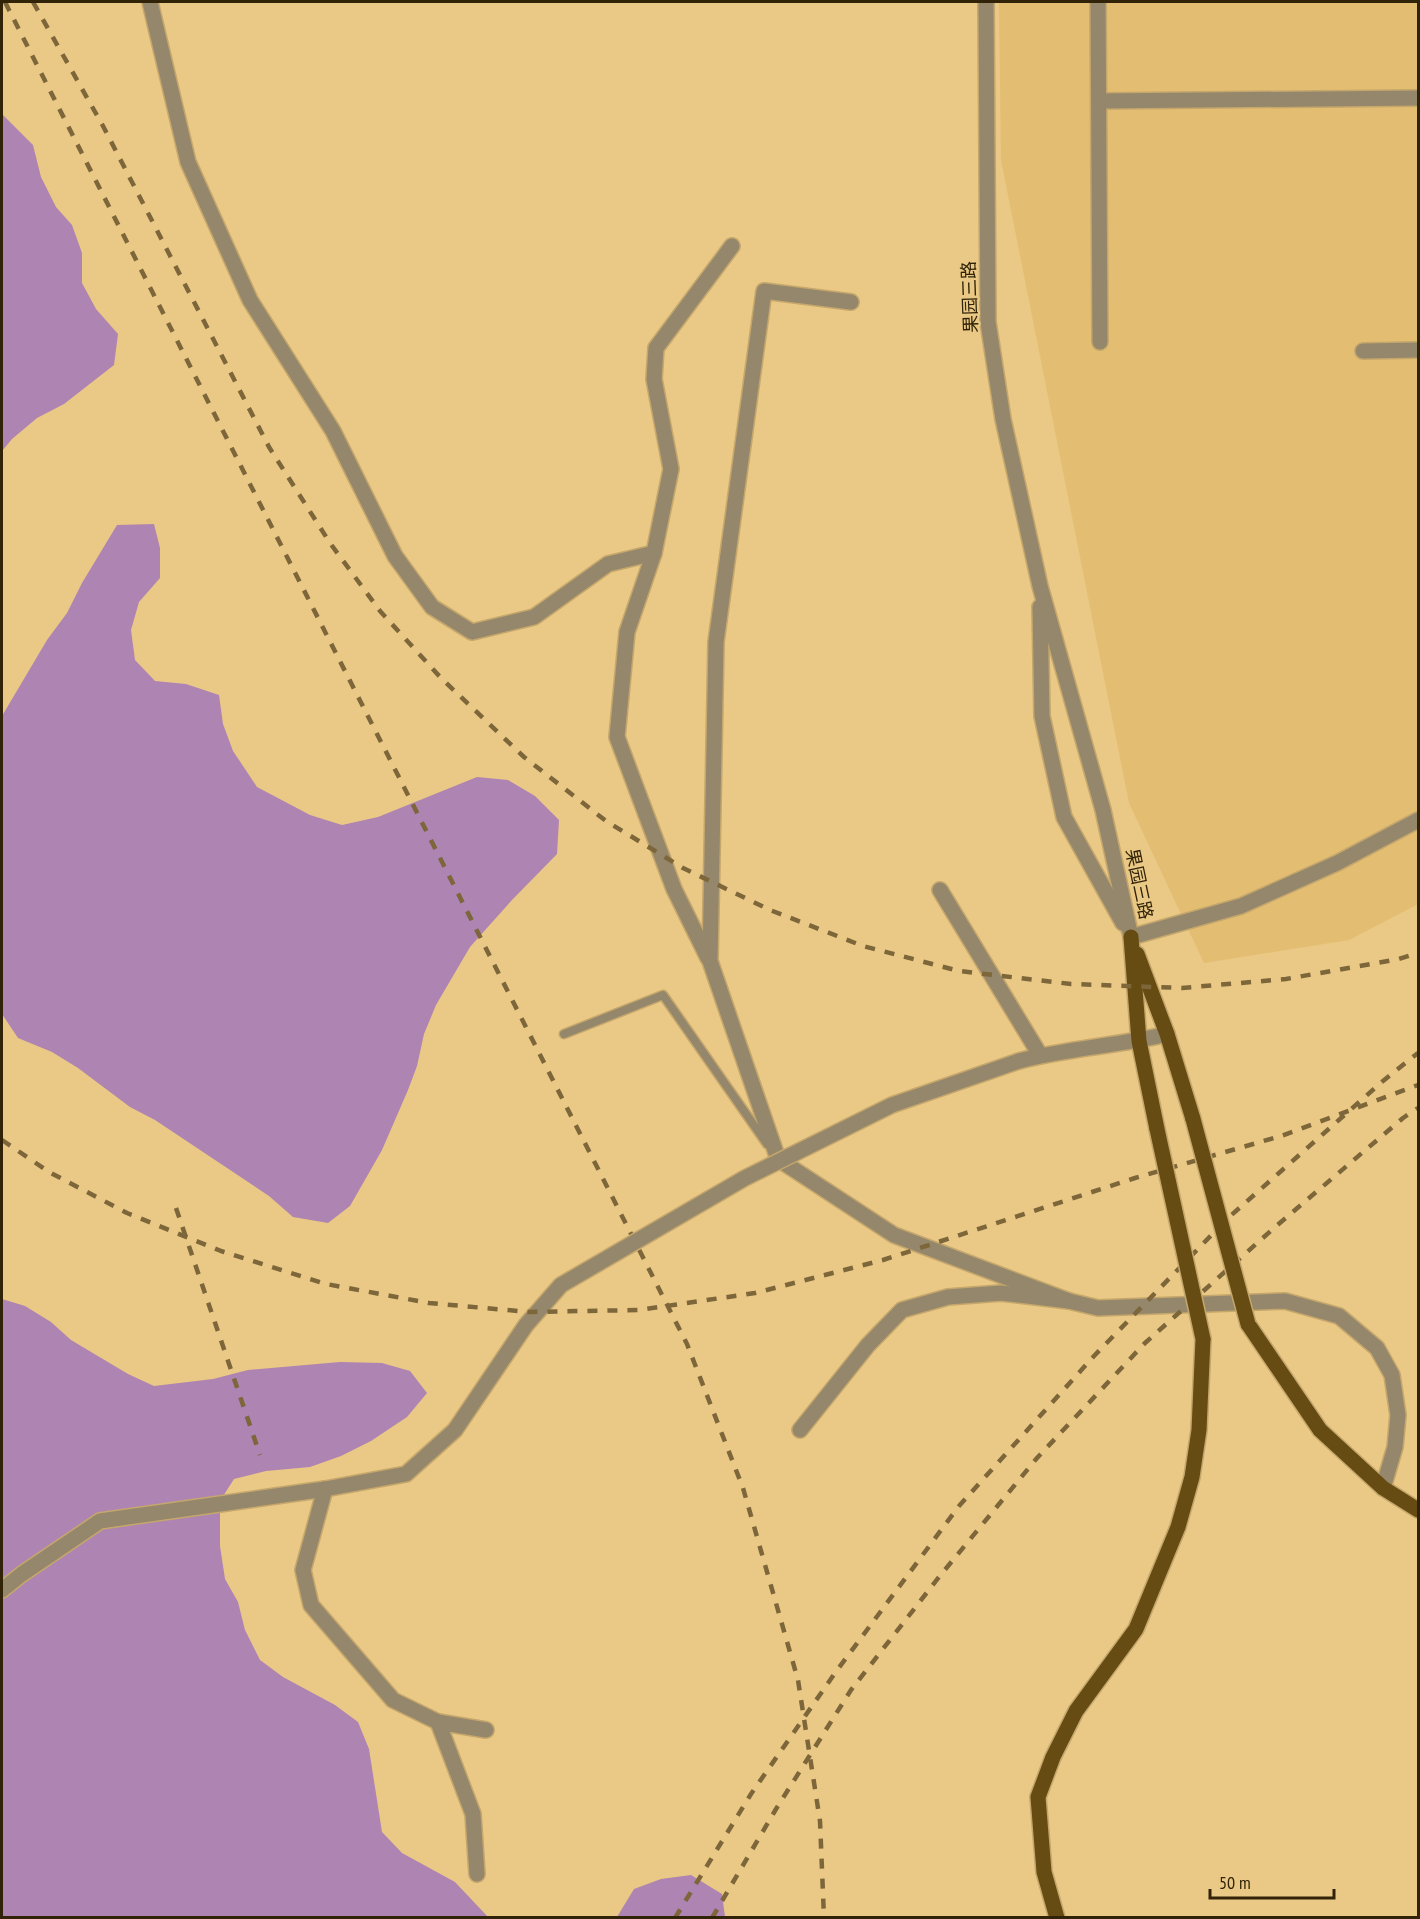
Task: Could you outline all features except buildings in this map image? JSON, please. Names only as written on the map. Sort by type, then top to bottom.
[{"type":"main road","points":[[1131,937],[1167,1034],[1193,1119],[1248,1324],[1320,1430],[1383,1488],[1419,1510]]},
{"type":"main road","points":[[1057,1917],[1044,1872],[1038,1797],[1053,1757],[1076,1711],[1136,1629],[1178,1527],[1192,1477],[1199,1430],[1203,1339],[1139,1041],[1131,937]]},
{"type":"street","points":[[150,2],[188,162],[250,300],[333,431],[394,556],[432,607],[472,632],[534,617],[608,564],[654,553]]},
{"type":"street","name":"果园三路","points":[[986,2],[988,322],[1003,419],[1040,586],[1103,810],[1131,937]]},
{"type":"street","points":[[1098,2],[1100,342]]},
{"type":"street","points":[[1099,101],[1419,98]]},
{"type":"street","points":[[732,246],[656,348],[654,379],[670,469],[654,553],[627,632],[618,737],[674,889],[710,960],[778,1159],[894,1235],[1069,1302]]},
{"type":"street","points":[[710,960],[716,642],[764,291],[851,302]]},
{"type":"street","points":[[1363,351],[1419,350]]},
{"type":"street","name":"果园三路","points":[[1040,586],[1042,716],[1064,817],[1131,937]]},
{"type":"street","points":[[1131,937],[1241,906],[1337,863],[1419,820]]},
{"type":"street","points":[[940,890],[1040,1055]]},
{"type":"street","points":[[2,1590],[100,1521],[325,1489],[406,1474],[455,1430],[526,1325],[561,1285],[745,1178],[892,1105],[1019,1061],[1040,1055],[1139,1041],[1167,1034]]},
{"type":"street","points":[[800,1430],[868,1345],[902,1310],[948,1296],[1001,1293],[1098,1308],[1285,1301],[1339,1316],[1377,1348],[1392,1375],[1398,1415],[1395,1447],[1383,1488]]},
{"type":"street","points":[[325,1489],[303,1570],[311,1605],[393,1700],[438,1722],[486,1730]]},
{"type":"street","points":[[438,1722],[473,1814],[477,1874]]},
{"type":"lane","points":[[564,1034],[663,995],[778,1159]]},
{"type":"shaded area","points":[[999,2],[1418,2],[1418,904],[1349,940],[1204,963],[1129,803],[1001,160]]},
{"type":"shaded area","points":[[2,114],[33,145],[41,177],[56,207],[72,225],[82,253],[82,283],[96,309],[118,334],[114,365],[64,404],[37,418],[12,439],[2,451]]},
{"type":"shaded area","points":[[154,524],[160,548],[160,578],[139,602],[131,630],[135,660],[155,681],[186,684],[219,695],[223,724],[233,751],[257,787],[310,815],[342,825],[378,817],[477,777],[508,780],[535,796],[559,820],[557,854],[470,947],[436,1005],[424,1034],[417,1066],[382,1150],[350,1206],[328,1223],[293,1217],[269,1196],[155,1120],[130,1107],[78,1068],[52,1052],[18,1038],[2,1014],[2,716],[47,640],[67,613],[117,525]]},
{"type":"shaded area","points":[[2,1299],[25,1306],[51,1322],[71,1340],[128,1374],[154,1386],[213,1379],[248,1370],[340,1362],[382,1363],[410,1371],[427,1393],[407,1417],[371,1441],[341,1456],[310,1467],[266,1471],[234,1479],[220,1501],[220,1546],[225,1579],[238,1602],[245,1630],[260,1660],[283,1677],[335,1705],[358,1722],[369,1749],[382,1832],[402,1853],[455,1882],[488,1917],[2,1917]]},
{"type":"shaded area","points":[[691,1875],[722,1894],[725,1917],[617,1917],[634,1889],[661,1879]]},
{"type":"railway","points":[[5,2],[687,1344],[743,1488],[798,1680],[820,1821],[824,1918]]},
{"type":"railway","points":[[33,2],[103,126],[269,447],[330,543],[380,611],[441,678],[524,757],[606,821],[683,868],[770,910],[863,946],[959,971],[1071,984],[1182,988],[1286,979],[1399,959],[1418,953]]},
{"type":"railway","points":[[675,1918],[751,1794],[835,1673],[959,1506],[1094,1356],[1227,1219],[1383,1081],[1418,1053]]},
{"type":"railway","points":[[2,1140],[49,1172],[127,1213],[221,1251],[326,1284],[429,1303],[529,1312],[639,1310],[755,1293],[883,1260],[1135,1178],[1281,1136],[1418,1085]]},
{"type":"railway","points":[[712,1918],[776,1809],[851,1690],[939,1577],[1037,1458],[1145,1343],[1274,1228],[1403,1118],[1418,1108]]},
{"type":"railway","points":[[176,1208],[260,1455]]}]
